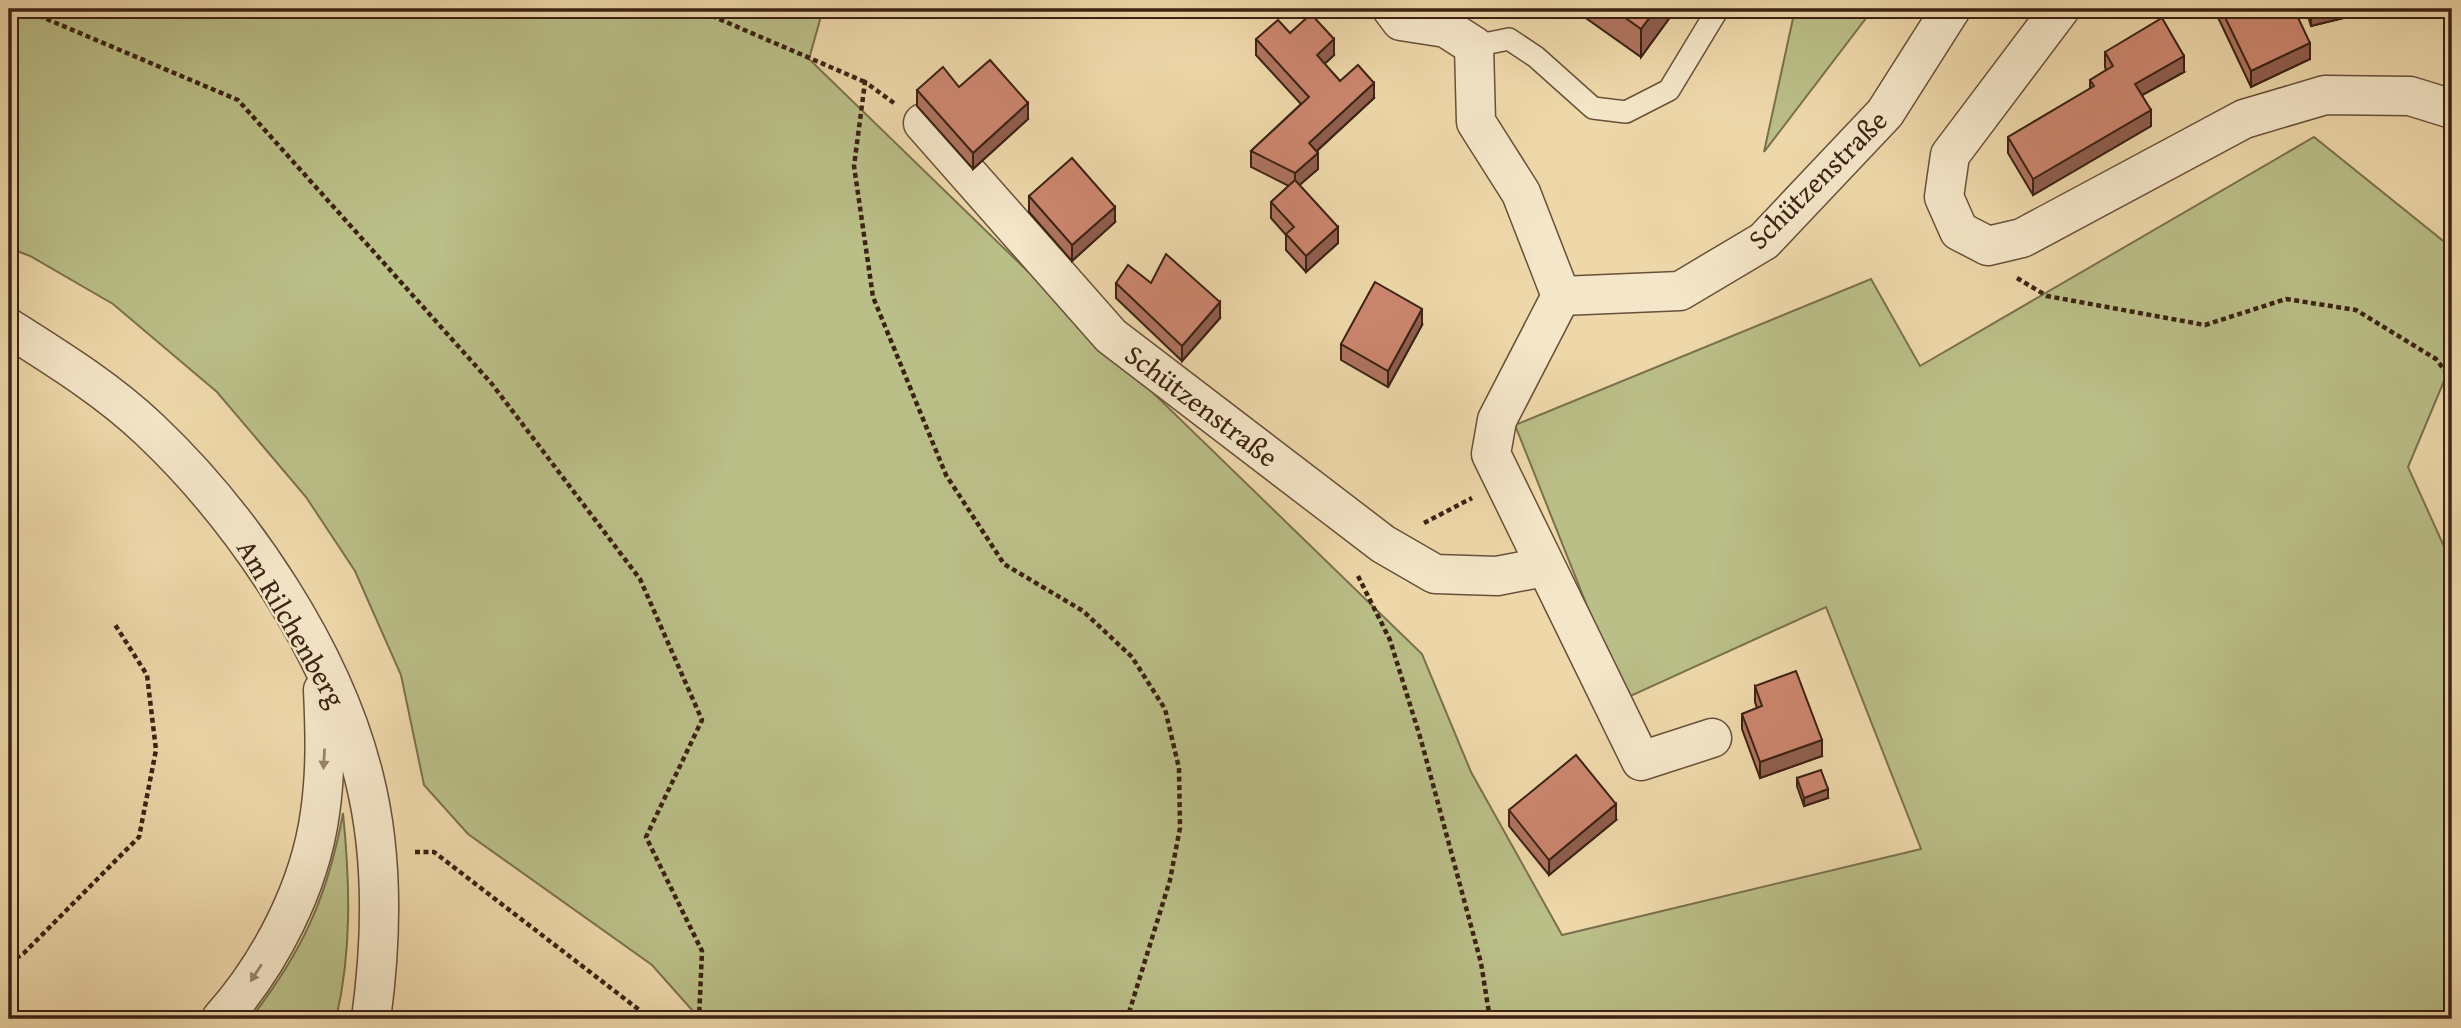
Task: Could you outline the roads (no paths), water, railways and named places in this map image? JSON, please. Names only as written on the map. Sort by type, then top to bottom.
[{"type":"street","points":[[1392,9],[1401,21],[1446,28],[1474,46],[1476,122],[1521,192],[1561,296],[1497,420],[1491,454],[1641,761],[1712,737]]},
{"type":"street","name":"Schützenstraße","points":[[1561,296],[1680,291],[1764,241],[1885,113],[1951,9]]},
{"type":"street","points":[[2060,9],[1950,155],[1944,197],[1958,231],[1988,246],[2022,238],[2244,119],[2325,95],[2410,96],[2452,109]]},
{"type":"street","name":"Schützenstraße","points":[[923,122],[1111,336],[1372,535],[1435,574],[1497,576],[1544,566]]},
{"type":"street","name":"Am Rilchenberg","points":[[9,328],[104,391],[150,430],[201,483],[241,533],[286,600],[322,667],[345,716],[364,778],[376,852],[380,944],[372,1019]]},
{"type":"street","points":[[221,1019],[276,940],[309,862],[320,815],[323,778],[322,667]]},
{"type":"lane","points":[[1474,46],[1509,39],[1536,57],[1593,108],[1626,112],[1669,90],[1718,9]]}]
